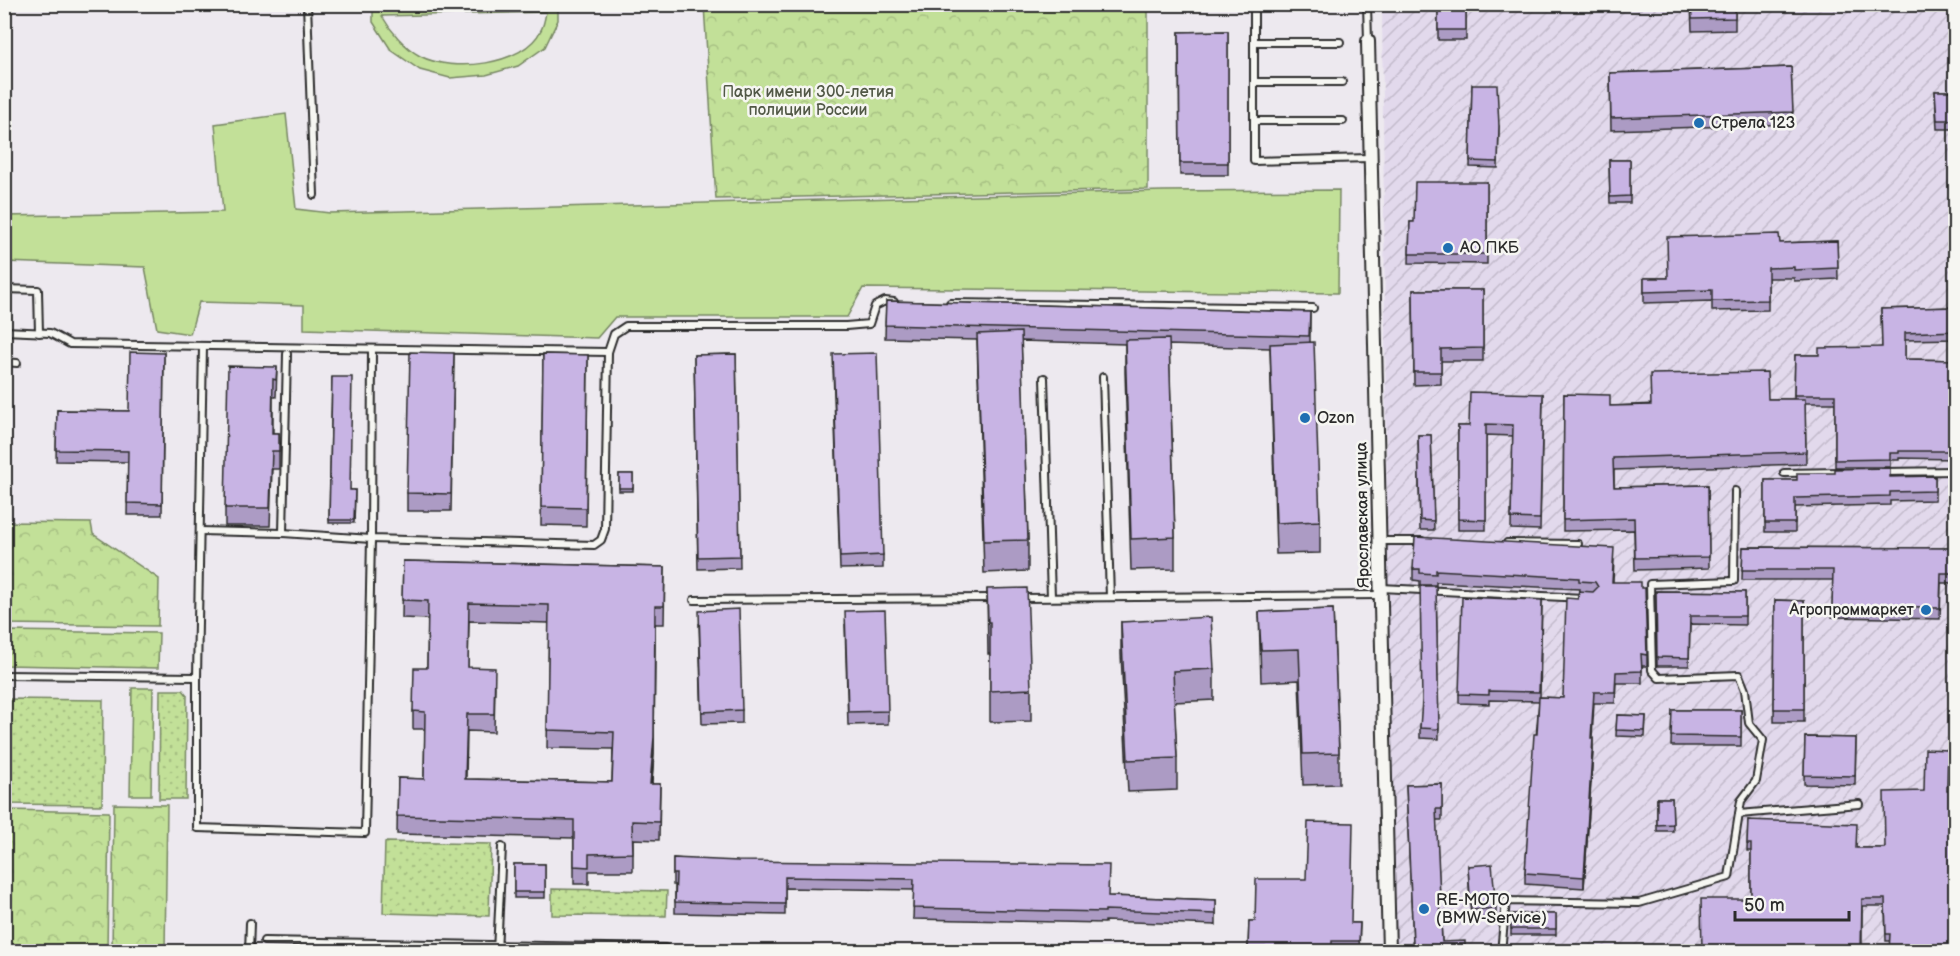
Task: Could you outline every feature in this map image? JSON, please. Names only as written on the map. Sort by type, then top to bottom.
[{"type":"street","name":"Ярославская улица","points":[[1368,41],[1389,951]]},
{"type":"lane","points":[[307,4],[314,195]]},
{"type":"lane","points":[[1254,4],[1254,161],[1371,158]]},
{"type":"lane","points":[[1367,4],[1368,41]]},
{"type":"lane","points":[[1254,42],[1340,42]]},
{"type":"lane","points":[[1254,82],[1342,82]]},
{"type":"lane","points":[[1254,121],[1343,121]]},
{"type":"lane","points":[[4,289],[38,290],[39,333]]},
{"type":"lane","points":[[200,531],[283,533],[371,539],[594,545],[601,540],[605,529],[608,352],[614,334],[626,326],[846,326],[869,324],[875,306],[885,302],[896,302]]},
{"type":"lane","points":[[944,303],[1313,308]]},
{"type":"lane","points":[[4,332],[50,333],[70,344],[608,352]]},
{"type":"lane","points":[[203,347],[197,677],[197,828],[365,833],[372,350]]},
{"type":"lane","points":[[283,533],[287,354]]},
{"type":"lane","points":[[4,362],[17,363]]},
{"type":"lane","points":[[1103,377],[1110,597]]},
{"type":"lane","points":[[1044,378],[1051,597]]},
{"type":"lane","points":[[1875,472],[1956,471]]},
{"type":"lane","points":[[1784,473],[1853,472]]},
{"type":"lane","points":[[1501,951],[1506,901],[1639,903],[1729,877],[1741,801],[1756,781],[1763,740],[1749,723],[1745,690],[1739,675],[1659,678],[1652,670],[1650,584],[1734,581],[1735,491]]},
{"type":"lane","points":[[1380,541],[1427,542]]},
{"type":"lane","points":[[1497,542],[1578,544]]},
{"type":"lane","points":[[1015,598],[1381,591],[1593,598]]},
{"type":"lane","points":[[694,600],[1003,598]]},
{"type":"lane","points":[[4,675],[197,677]]},
{"type":"lane","points":[[1739,814],[1859,804]]},
{"type":"lane","points":[[498,948],[502,847]]},
{"type":"lane","points":[[249,951],[250,923]]},
{"type":"lane","points":[[264,941],[498,948],[665,948]]},
{"type":"shaded area","points":[[1382,5],[1955,5],[1955,951],[1391,951]]},
{"type":"green space","points":[[373,5],[558,5],[558,20],[545,47],[518,66],[486,75],[450,78],[420,70],[391,50],[373,22]],"holes":[[[546,12],[541,30],[532,42],[519,52],[504,59],[468,65],[450,64],[420,56],[398,38],[382,16]]]},
{"type":"green space","name":"Парк имени 300-летия полиции России","points":[[704,5],[1148,5],[1148,189],[716,199]]},
{"type":"green space","points":[[286,114],[296,209],[330,213],[1163,191],[1339,190],[1338,293],[863,288],[847,317],[615,317],[597,338],[304,329],[304,305],[199,302],[190,334],[157,329],[145,267],[5,262],[5,216],[223,212],[215,124]]},
{"type":"green space","points":[[5,522],[91,523],[93,534],[159,579],[158,626],[5,624]]},
{"type":"green space","points":[[5,631],[159,633],[158,668],[5,665]]},
{"type":"green space","points":[[132,688],[153,688],[151,795],[130,795]]},
{"type":"green space","points":[[160,690],[183,690],[187,695],[186,799],[159,799]]},
{"type":"green space","points":[[5,699],[103,700],[102,805],[5,804]]},
{"type":"green space","points":[[114,804],[167,805],[165,951],[112,951]]},
{"type":"green space","points":[[5,810],[109,812],[107,951],[5,951]]},
{"type":"green space","points":[[385,842],[491,844],[489,916],[383,913]]},
{"type":"green space","points":[[552,889],[667,891],[666,916],[552,915]]},
{"type":"building","points":[[1438,4],[1466,4],[1466,30],[1438,30]]},
{"type":"building","points":[[1691,4],[1735,4],[1735,18],[1692,19]]},
{"type":"building","points":[[1228,31],[1228,163],[1180,163],[1179,32]]},
{"type":"building","points":[[1791,67],[1793,112],[1611,118],[1610,73]]},
{"type":"building","points":[[1472,85],[1497,85],[1498,162],[1470,161]]},
{"type":"building","points":[[1935,91],[1956,91],[1956,120],[1937,120]]},
{"type":"building","points":[[1609,160],[1630,160],[1630,196],[1610,197]]},
{"type":"building","points":[[1415,182],[1487,182],[1487,254],[1409,254],[1410,222],[1414,222]]},
{"type":"building","points":[[1779,234],[1780,243],[1837,241],[1838,268],[1794,270],[1794,267],[1768,268],[1768,300],[1712,301],[1712,290],[1644,292],[1644,278],[1668,278],[1667,237]]},
{"type":"building","points":[[1413,290],[1483,290],[1483,348],[1441,349],[1441,372],[1414,372]]},
{"type":"building","points":[[886,301],[1310,312],[1309,336],[885,325]]},
{"type":"building","points":[[1956,307],[1956,331],[1905,333],[1905,359],[1956,360],[1956,451],[1899,451],[1899,453],[1890,453],[1890,459],[1835,460],[1835,395],[1794,395],[1795,355],[1819,355],[1819,348],[1882,347],[1881,309]]},
{"type":"building","points":[[1021,332],[1028,540],[984,541],[977,334]]},
{"type":"building","points":[[1169,339],[1175,537],[1131,539],[1125,340]]},
{"type":"building","points":[[1314,342],[1320,521],[1276,523],[1270,344]]},
{"type":"building","points":[[130,352],[164,353],[162,504],[127,503],[128,451],[56,450],[57,410],[129,411]]},
{"type":"building","points":[[410,352],[454,353],[451,494],[407,493]]},
{"type":"building","points":[[877,353],[883,555],[840,557],[833,354]]},
{"type":"building","points":[[543,354],[588,355],[586,508],[541,507]]},
{"type":"building","points":[[736,354],[740,556],[698,557],[694,355]]},
{"type":"building","points":[[228,366],[277,367],[276,380],[273,379],[272,433],[279,433],[279,451],[272,451],[270,508],[225,508]]},
{"type":"building","points":[[1767,372],[1768,399],[1805,399],[1806,452],[1613,458],[1614,487],[1708,485],[1709,557],[1635,558],[1634,518],[1563,520],[1564,394],[1610,395],[1610,406],[1651,405],[1650,374]]},
{"type":"building","points":[[332,377],[352,377],[350,490],[355,490],[354,520],[329,520]]},
{"type":"building","points":[[1470,392],[1543,394],[1540,519],[1511,518],[1513,425],[1486,424],[1486,520],[1458,519],[1458,426],[1469,426]]},
{"type":"building","points":[[1418,435],[1431,435],[1434,521],[1420,520]]},
{"type":"building","points":[[1890,468],[1890,477],[1935,476],[1935,491],[1890,492],[1890,496],[1795,498],[1795,523],[1765,523],[1765,480],[1797,480],[1797,473],[1835,473],[1835,469]]},
{"type":"building","points":[[619,474],[633,474],[633,488],[619,488]]},
{"type":"building","points":[[1415,537],[1614,548],[1612,582],[1641,582],[1641,588],[1645,588],[1647,655],[1641,654],[1642,671],[1616,672],[1615,692],[1594,692],[1584,877],[1525,873],[1534,734],[1537,734],[1539,697],[1563,698],[1566,598],[1578,599],[1579,591],[1593,592],[1598,587],[1595,582],[1579,581],[1579,578],[1436,570],[1436,574],[1420,573],[1420,569],[1413,569]]},
{"type":"building","points":[[1743,547],[1956,548],[1956,573],[1941,573],[1940,608],[1832,607],[1833,570],[1742,570]]},
{"type":"building","points":[[403,561],[665,567],[664,606],[655,606],[654,737],[650,784],[660,784],[659,822],[632,821],[633,853],[589,854],[589,867],[574,866],[574,820],[397,816],[398,778],[424,779],[425,712],[413,711],[414,668],[427,668],[428,601],[402,600]],"holes":[[[469,603],[549,605],[547,730],[614,732],[612,782],[465,779],[467,714],[494,714],[495,668],[468,667]]]},
{"type":"building","points":[[1420,586],[1436,586],[1439,729],[1420,728],[1422,700]]},
{"type":"building","points":[[1027,588],[1031,689],[990,691],[990,622],[988,622],[987,589]]},
{"type":"building","points":[[1656,591],[1745,592],[1745,616],[1690,616],[1689,658],[1657,657]]},
{"type":"building","points":[[1462,597],[1542,600],[1539,692],[1489,691],[1489,695],[1459,694]]},
{"type":"building","points":[[1775,600],[1804,601],[1804,709],[1774,709]]},
{"type":"building","points":[[739,609],[742,710],[702,712],[699,611]]},
{"type":"building","points":[[1333,609],[1339,753],[1303,754],[1299,649],[1261,650],[1259,612]]},
{"type":"building","points":[[885,610],[888,711],[848,712],[845,611]]},
{"type":"building","points":[[1211,617],[1214,669],[1173,671],[1177,758],[1128,760],[1121,622]]},
{"type":"building","points":[[1672,710],[1741,710],[1741,737],[1671,736]]},
{"type":"building","points":[[1617,715],[1646,716],[1645,731],[1616,730]]},
{"type":"building","points":[[1805,737],[1856,738],[1855,776],[1804,775]]},
{"type":"building","points":[[1925,749],[1948,750],[1947,791],[1956,791],[1956,951],[1889,951],[1890,934],[1886,934],[1885,899],[1862,899],[1861,951],[1702,951],[1701,899],[1751,899],[1751,844],[1747,844],[1748,820],[1857,824],[1856,848],[1885,848],[1884,792],[1924,791]]},
{"type":"building","points":[[1442,784],[1442,809],[1436,809],[1442,942],[1465,941],[1465,951],[1412,951],[1406,785]]},
{"type":"building","points":[[1657,798],[1672,798],[1673,824],[1657,825]]},
{"type":"building","points":[[1308,822],[1353,823],[1351,923],[1360,923],[1359,941],[1332,941],[1332,948],[1248,947],[1249,921],[1255,921],[1256,879],[1306,879]]},
{"type":"building","points":[[673,858],[738,861],[1109,865],[1108,896],[1216,900],[1216,914],[1105,910],[1105,912],[913,908],[914,879],[785,877],[785,904],[675,902],[676,874],[673,874]]},
{"type":"building","points":[[514,864],[545,864],[545,892],[514,892]]},
{"type":"building","points":[[1492,864],[1496,908],[1471,910],[1468,866]]},
{"type":"building","points":[[1511,914],[1556,914],[1556,929],[1511,929]]},
{"type":"place","name":"Стрела 123","points":[[1699,123]]},
{"type":"place","name":"АО ПКБ","points":[[1448,248]]},
{"type":"place","name":"Ozon","points":[[1305,418]]},
{"type":"place","name":"Агропроммаркет","points":[[1926,610]]},
{"type":"place","name":"RE-MOTO (BMW-Service)","points":[[1424,909]]}]
